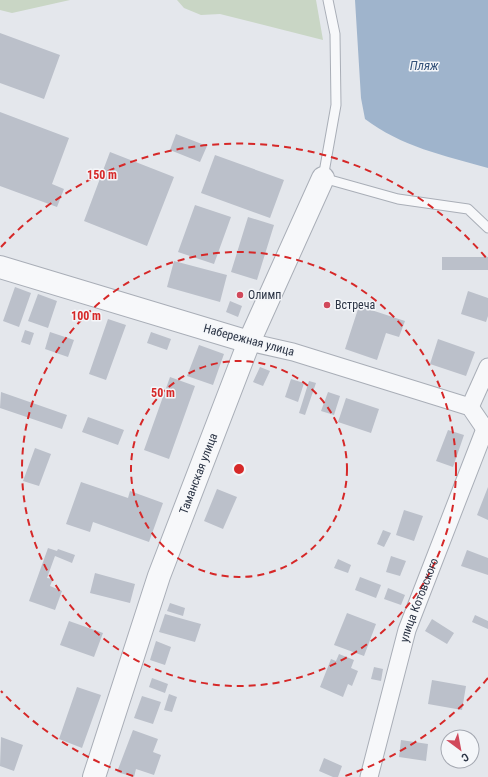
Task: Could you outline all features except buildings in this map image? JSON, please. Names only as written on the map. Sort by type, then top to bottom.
[{"type":"street","name":"Таманская улица","points":[[94,777],[159,576],[249,342],[323,178]]},
{"type":"street","name":"Набережная улица","points":[[0,267],[249,342],[293,352],[470,407]]},
{"type":"street","points":[[486,429],[470,407],[488,367]]},
{"type":"street","name":"улица Котовского","points":[[369,777],[407,630],[486,429]]},
{"type":"lane","points":[[328,0],[334,34],[336,105],[323,178],[398,199],[468,209],[488,228]]},
{"type":"green space","points":[[0,0],[70,0],[12,13],[0,10]]},
{"type":"green space","points":[[177,0],[316,0],[323,40],[220,14],[201,15],[184,8]]},
{"type":"water","name":"Пляж","points":[[355,0],[488,0],[488,168],[439,154],[408,143],[365,119],[361,98]]},
{"type":"place","name":"Олимп","points":[[240,295]]},
{"type":"place","name":"Встреча","points":[[327,305]]}]
